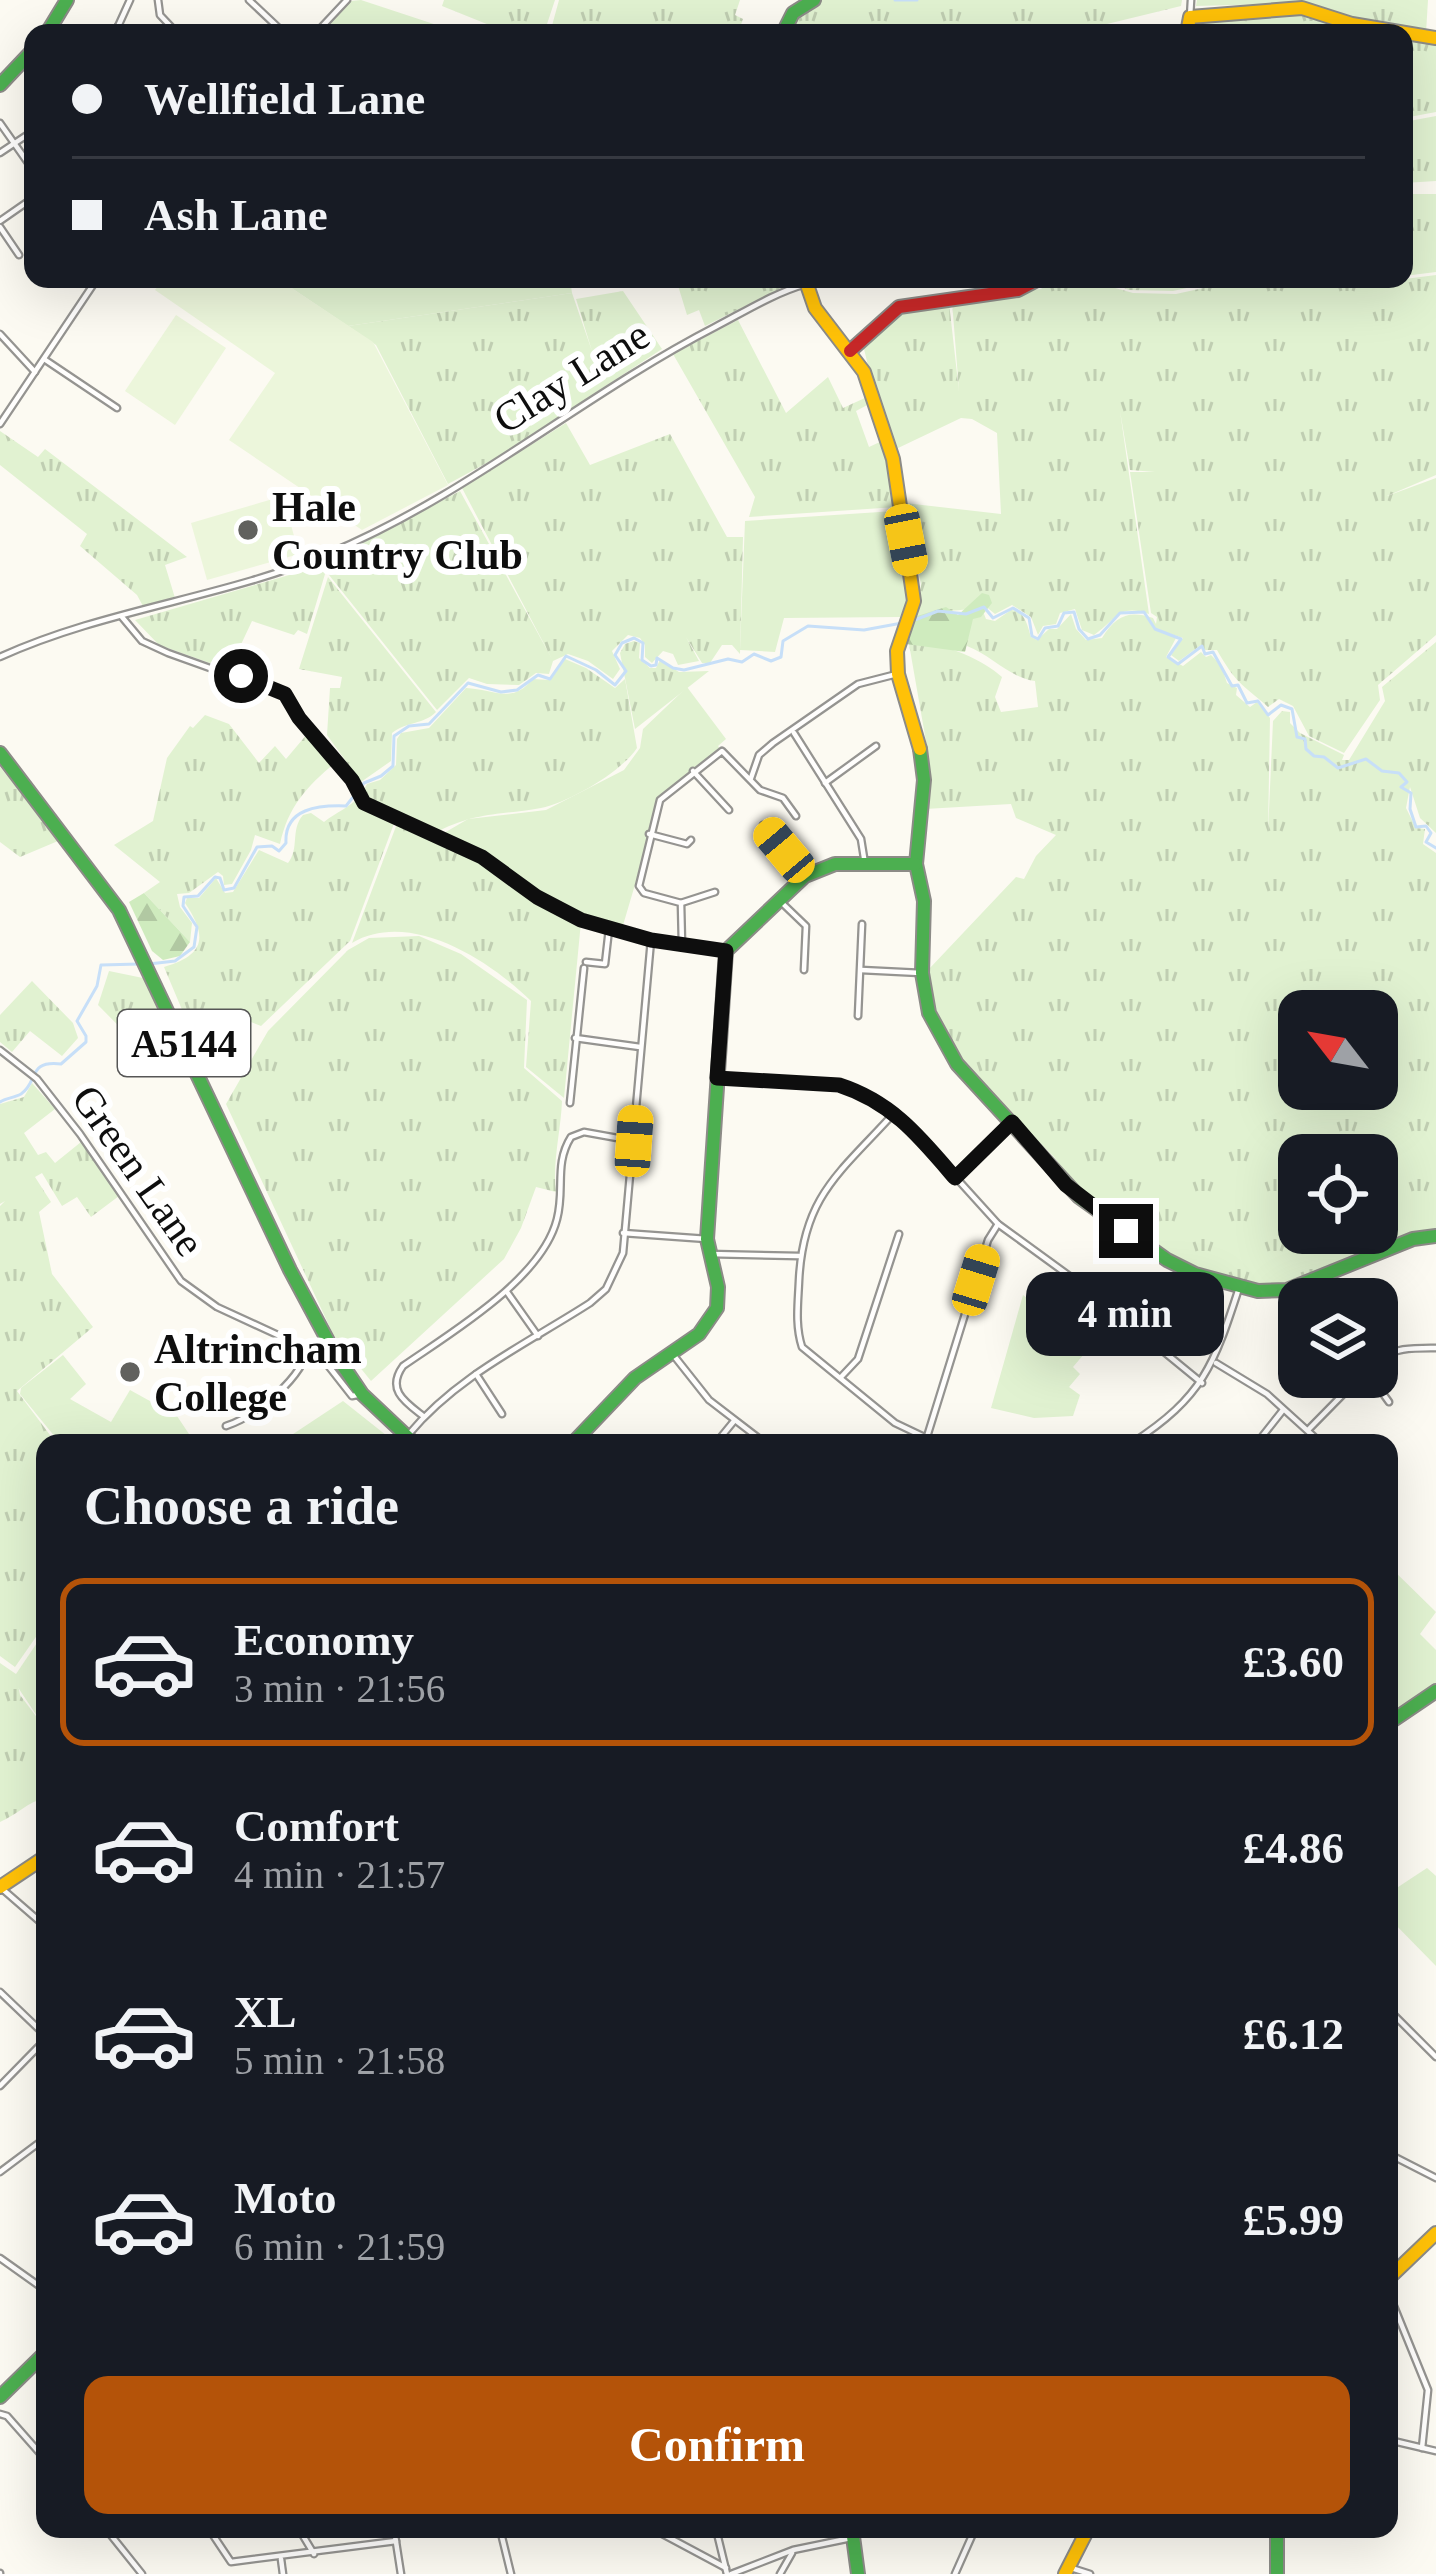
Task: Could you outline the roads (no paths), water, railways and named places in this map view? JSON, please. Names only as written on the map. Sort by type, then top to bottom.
[{"type":"street","points":[[249,0],[274,24]]},
{"type":"street","points":[[324,24],[347,0]]},
{"type":"street","points":[[788,24],[793,13],[814,0]]},
{"type":"street","points":[[1189,24],[1191,0]]},
{"type":"street","points":[[1190,17],[1303,8],[1352,24]]},
{"type":"street","points":[[0,85],[24,60]]},
{"type":"street","points":[[0,123],[24,157]]},
{"type":"street","points":[[0,153],[24,138]]},
{"type":"street","points":[[20,256],[0,224],[24,205]]},
{"type":"street","points":[[0,424],[91,288]]},
{"type":"street","name":"Clay Lane","points":[[0,657],[81,627],[189,600],[344,546],[515,452],[682,344],[791,288]]},
{"type":"street","name":"Clay Lane","points":[[808,288],[815,308],[870,385],[892,459],[913,574],[914,601],[897,651],[898,674],[918,733],[925,780],[916,864],[924,902],[922,973],[929,1013],[957,1064],[1066,1185],[1126,1231],[1195,1274],[1239,1288]]},
{"type":"street","points":[[850,351],[899,307],[1022,288]]},
{"type":"street","points":[[0,334],[35,372]]},
{"type":"street","points":[[44,358],[118,408]]},
{"type":"street","points":[[122,617],[142,641],[285,694],[299,718],[352,780],[364,803],[482,857],[537,897],[581,920],[651,940],[726,951]]},
{"type":"street","points":[[751,778],[759,755],[858,684],[898,674]]},
{"type":"street","points":[[793,730],[861,839],[865,863]]},
{"type":"street","points":[[825,783],[876,746]]},
{"type":"street","points":[[715,892],[681,903],[640,891],[660,800],[722,751],[760,790],[783,798],[796,816]]},
{"type":"street","name":"A5144","points":[[0,753],[119,910],[326,1339],[362,1394],[404,1434]]},
{"type":"street","points":[[693,771],[729,810]]},
{"type":"street","points":[[763,825],[806,875]]},
{"type":"street","points":[[649,834],[687,844],[691,840]]},
{"type":"street","points":[[582,1434],[635,1378],[699,1334],[717,1308],[718,1287],[708,1246],[726,951],[806,875],[821,867],[916,864]]},
{"type":"street","points":[[779,901],[806,926],[804,970]]},
{"type":"street","points":[[681,903],[682,945]]},
{"type":"street","points":[[858,1016],[862,924]]},
{"type":"street","points":[[570,1103],[585,965],[605,964],[609,929]]},
{"type":"street","points":[[413,1434],[423,1416],[476,1373],[606,1288],[622,1253],[651,940]]},
{"type":"street","points":[[861,970],[922,973]]},
{"type":"street","points":[[575,1038],[641,1047]]},
{"type":"street","name":"Green Lane","points":[[0,1050],[32,1074],[114,1178],[175,1276],[217,1307],[306,1346]]},
{"type":"street","points":[[717,1078],[839,1085],[875,1098],[895,1112],[998,1224],[1076,1280],[1202,1383]]},
{"type":"street","points":[[895,1112],[818,1199],[806,1222],[796,1328],[802,1347],[915,1434]]},
{"type":"street","points":[[955,1178],[1012,1122]]},
{"type":"street","points":[[423,1416],[402,1400],[395,1389],[395,1376],[527,1271],[557,1222],[562,1150],[571,1137],[584,1132],[634,1141]]},
{"type":"street","points":[[928,1434],[988,1240],[998,1224]]},
{"type":"street","points":[[623,1233],[800,1256]]},
{"type":"street","points":[[842,1376],[858,1359],[899,1234]]},
{"type":"street","points":[[1142,1434],[1202,1383],[1215,1362],[1239,1288],[1268,1291],[1302,1286],[1413,1239],[1436,1236]]},
{"type":"street","points":[[506,1290],[538,1336]]},
{"type":"street","points":[[226,1426],[281,1388],[305,1360],[306,1346],[326,1339]]},
{"type":"street","points":[[1398,1351],[1436,1348]]},
{"type":"street","points":[[671,1352],[709,1400],[753,1434]]},
{"type":"street","points":[[323,1359],[352,1396],[362,1394]]},
{"type":"street","points":[[1215,1362],[1285,1408],[1312,1434]]},
{"type":"street","points":[[476,1373],[502,1414]]},
{"type":"street","points":[[1308,1430],[1339,1398]]},
{"type":"street","points":[[1386,1398],[1389,1402]]},
{"type":"street","points":[[1264,1434],[1285,1408]]},
{"type":"street","points":[[723,1434],[734,1420]]},
{"type":"street","points":[[1398,1717],[1436,1691]]},
{"type":"street","points":[[36,1862],[0,1887],[36,1918]]},
{"type":"street","points":[[0,1992],[36,2029]]},
{"type":"street","points":[[1398,2019],[1436,2057]]},
{"type":"street","points":[[2,2081],[36,2047]]},
{"type":"street","points":[[0,2172],[36,2145]]},
{"type":"street","points":[[1398,2159],[1436,2178]]},
{"type":"street","points":[[1398,2269],[1436,2233]]},
{"type":"street","points":[[2,2263],[36,2284]]},
{"type":"street","points":[[1398,2316],[1428,2390],[1421,2448]]},
{"type":"street","points":[[0,2397],[36,2366]]},
{"type":"street","points":[[0,2414],[36,2449]]},
{"type":"street","points":[[1398,2442],[1436,2451]]},
{"type":"street","points":[[113,2538],[142,2574]]},
{"type":"street","points":[[215,2538],[231,2563],[397,2541]]},
{"type":"street","points":[[304,2538],[314,2554]]},
{"type":"street","points":[[396,2538],[401,2574]]},
{"type":"street","points":[[502,2538],[512,2574]]},
{"type":"street","points":[[669,2538],[728,2572],[835,2538]]},
{"type":"street","points":[[719,2538],[728,2572]]},
{"type":"street","points":[[854,2538],[859,2574]]},
{"type":"street","points":[[955,2574],[971,2538]]},
{"type":"street","points":[[1083,2538],[1066,2571],[1090,2574]]},
{"type":"street","points":[[1277,2538],[1279,2573]]},
{"type":"street","points":[[780,2574],[793,2550]]},
{"type":"street","points":[[281,2559],[283,2574]]},
{"type":"waterway","points":[[895,0],[917,0]]},
{"type":"waterway","points":[[912,621],[938,611],[966,614],[984,607],[993,618],[1013,608],[1029,618],[1032,636],[1038,639],[1045,628],[1058,626],[1064,613],[1074,612],[1088,639],[1100,635],[1120,613],[1144,612],[1155,629],[1181,639],[1168,657],[1178,664],[1202,646],[1205,654],[1213,652],[1247,703],[1258,701],[1268,715],[1281,705],[1292,709],[1297,737],[1305,739],[1306,749],[1314,756],[1338,768],[1366,759],[1382,771],[1399,773],[1407,782],[1401,787],[1411,793],[1416,827],[1426,826],[1431,833],[1426,842],[1436,848]]},
{"type":"waterway","points":[[149,964],[175,961],[194,947],[197,927],[183,906],[184,897],[198,896],[215,877],[224,890],[234,888],[257,847],[272,846],[279,851],[297,816],[315,808],[346,806],[364,783],[393,766],[394,736],[409,726],[429,724],[468,683],[501,692],[517,690],[538,675],[550,679],[566,656],[615,685],[626,671],[615,655],[622,643],[634,638],[643,643],[642,660],[651,666],[657,658],[684,670],[728,659],[742,662],[754,654],[771,661],[781,657],[783,641],[808,626],[864,630],[902,623]]},
{"type":"waterway","points":[[0,1102],[21,1094],[43,1065],[61,1064],[86,1042],[77,1021],[97,986],[101,965],[139,964]]},
{"type":"place","name":"Hale Country Club","points":[[248,530]]},
{"type":"place","name":"Altrincham College","points":[[130,1372]]}]
